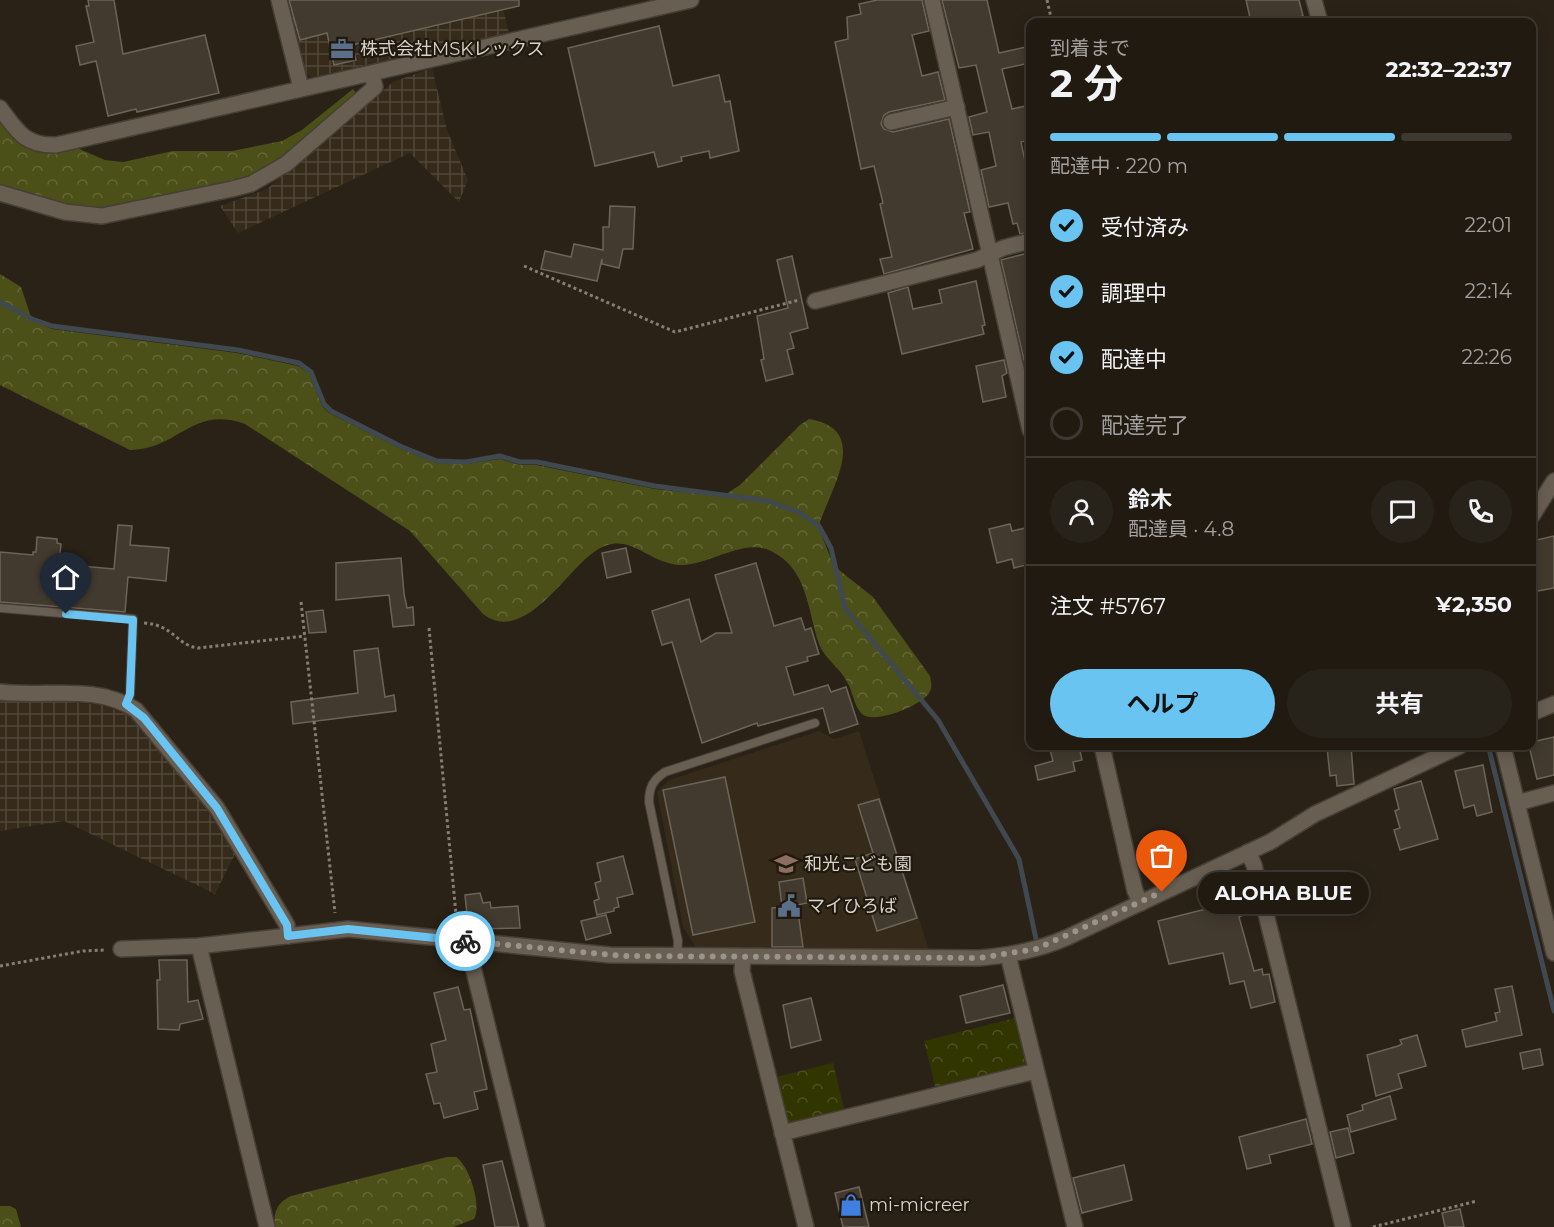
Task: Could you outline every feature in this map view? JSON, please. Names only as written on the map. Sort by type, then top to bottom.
[{"type":"street","points":[[279,0],[301,88]]},
{"type":"street","points":[[0,108],[27,140],[41,145],[56,145],[301,88],[372,74],[644,5],[691,0]]},
{"type":"street","points":[[932,0],[1026,412]]},
{"type":"street","points":[[1314,0],[1319,18]]},
{"type":"street","points":[[0,193],[65,213],[102,216],[251,184],[286,164],[375,87],[372,74]]},
{"type":"street","points":[[891,123],[957,107]]},
{"type":"street","points":[[815,301],[977,260],[1026,242]]},
{"type":"street","points":[[1536,510],[1554,481]]},
{"type":"street","points":[[0,692],[55,692],[104,697],[126,704],[144,718],[217,808],[287,925],[288,936]]},
{"type":"street","points":[[1536,711],[1554,704]]},
{"type":"street","points":[[1103,750],[1135,891],[1141,903]]},
{"type":"street","points":[[121,949],[199,946],[348,929],[610,956],[979,958],[1008,955],[1062,939],[1141,903],[1248,852],[1315,814],[1451,750]]},
{"type":"street","points":[[1504,750],[1554,953]]},
{"type":"street","points":[[1517,803],[1554,793]]},
{"type":"street","points":[[1248,852],[1254,865],[1343,1227]]},
{"type":"street","points":[[464,941],[470,955],[537,1227]]},
{"type":"street","points":[[199,946],[267,1227]]},
{"type":"street","points":[[1008,955],[1075,1227]]},
{"type":"street","points":[[742,957],[742,971],[806,1227]]},
{"type":"street","points":[[782,1133],[1036,1071]]},
{"type":"lane","points":[[0,608],[133,620],[130,694],[126,704]]},
{"type":"lane","points":[[677,956],[678,941],[649,802],[649,789],[655,779],[665,772],[815,723]]},
{"type":"path","points":[[1047,0],[1051,18]]},
{"type":"path","points":[[525,266],[675,332],[807,298],[815,301]]},
{"type":"path","points":[[301,602],[336,930]]},
{"type":"path","points":[[133,622],[163,626],[187,645],[198,648],[304,636]]},
{"type":"path","points":[[429,628],[458,929],[464,941]]},
{"type":"path","points":[[0,966],[83,951],[121,949]]},
{"type":"path","points":[[1373,1227],[1477,1201]]},
{"type":"shaded area","points":[[286,0],[501,0],[509,33],[312,77],[305,73]]},
{"type":"shaded area","points":[[432,68],[447,130],[468,180],[459,202],[410,153],[238,233],[220,206],[267,189],[393,82]]},
{"type":"shaded area","points":[[0,700],[46,700],[103,705],[130,716],[202,802],[235,854],[215,894],[64,821],[0,831]]},
{"type":"shaded area","name":"和光こども園","points":[[819,731],[834,739],[859,731],[929,950],[697,949],[683,927],[657,792],[669,780]]},
{"type":"green space","points":[[353,89],[356,93],[354,96],[297,146],[266,167],[231,182],[102,209],[67,206],[0,186],[0,120],[24,146],[40,152],[77,148],[105,160],[123,162],[173,151],[232,151],[282,141],[302,130]]},
{"type":"green space","points":[[0,274],[21,287],[32,320],[52,329],[237,353],[298,366],[309,373],[322,406],[329,413],[401,449],[437,463],[466,464],[500,459],[520,465],[536,465],[655,489],[711,495],[726,494],[740,485],[800,425],[809,419],[828,425],[838,434],[843,446],[842,460],[819,529],[834,566],[873,597],[930,676],[930,691],[917,703],[896,713],[875,717],[861,713],[846,680],[819,644],[799,579],[783,559],[771,551],[760,548],[749,547],[702,561],[679,565],[667,563],[627,545],[606,546],[582,562],[557,589],[528,614],[513,620],[498,621],[483,614],[410,531],[245,424],[227,420],[211,420],[161,443],[130,450],[0,385]]},
{"type":"green space","points":[[1015,1018],[1026,1064],[1023,1069],[936,1090],[924,1041]]},
{"type":"green space","points":[[833,1063],[845,1112],[792,1125],[787,1122],[776,1077]]},
{"type":"green space","points":[[447,1157],[456,1157],[461,1161],[470,1177],[476,1205],[474,1219],[453,1227],[274,1227],[277,1208],[291,1196]]},
{"type":"green space","points":[[0,1206],[10,1206],[16,1209],[21,1227],[0,1227]]},
{"type":"building","points":[[88,0],[114,0],[123,54],[205,35],[219,93],[137,112],[136,109],[108,116],[96,61],[80,65],[76,46],[94,42],[86,6],[89,6]]},
{"type":"building","points":[[289,0],[519,0],[519,6],[352,45],[356,60],[334,65],[327,33],[300,40]]},
{"type":"building","points":[[877,0],[922,0],[929,31],[912,35],[922,76],[938,72],[945,100],[889,112],[884,115],[881,124],[884,129],[893,132],[949,119],[970,212],[964,213],[973,249],[884,274],[880,259],[892,257],[880,204],[883,203],[874,166],[861,169],[835,42],[848,39],[847,17],[861,14],[859,4]]},
{"type":"building","points":[[942,0],[987,0],[999,53],[1026,47],[1026,64],[1002,69],[1012,109],[1026,106],[1026,141],[1021,142],[1026,166],[1026,233],[1020,234],[1017,223],[1013,224],[1008,203],[989,207],[981,170],[996,166],[989,132],[973,135],[969,117],[987,112],[976,65],[959,68]]},
{"type":"building","points":[[1246,0],[1299,0],[1303,16],[1293,18],[1250,18]]},
{"type":"building","points":[[659,26],[673,86],[719,75],[725,102],[730,101],[739,151],[710,158],[709,151],[681,157],[682,161],[658,167],[654,152],[595,166],[568,48]]},
{"type":"building","points":[[610,206],[635,207],[633,249],[623,249],[619,268],[602,264],[602,259],[597,281],[541,269],[545,251],[571,257],[574,244],[603,250],[603,227],[609,227]]},
{"type":"building","points":[[1026,254],[1026,369],[1001,260]]},
{"type":"building","points":[[792,256],[808,328],[790,333],[794,348],[787,350],[793,374],[766,381],[761,360],[764,359],[757,316],[788,308],[777,260]]},
{"type":"building","points":[[976,281],[985,325],[982,326],[984,334],[902,354],[888,293],[908,287],[913,309],[942,303],[939,290]]},
{"type":"building","points":[[1004,360],[1007,373],[1002,376],[1006,397],[983,402],[976,366]]},
{"type":"building","points":[[1010,524],[1012,531],[1026,528],[1026,565],[1014,568],[1012,559],[997,563],[989,529]]},
{"type":"building","points":[[118,525],[132,526],[130,545],[169,548],[166,581],[128,577],[125,612],[0,602],[0,552],[33,555],[33,552],[36,552],[37,537],[57,539],[57,543],[61,544],[59,564],[114,569]]},
{"type":"building","points":[[1554,536],[1554,588],[1536,591],[1536,540]]},
{"type":"building","points":[[626,548],[631,572],[607,578],[602,553]]},
{"type":"building","points":[[401,558],[404,594],[407,608],[413,607],[414,625],[393,627],[389,595],[336,600],[336,563]]},
{"type":"building","points":[[756,563],[774,626],[801,618],[805,630],[811,628],[819,654],[807,657],[808,661],[786,667],[794,695],[828,685],[831,692],[846,687],[858,724],[830,733],[823,708],[758,726],[757,723],[702,743],[672,642],[662,645],[652,611],[689,599],[701,642],[716,633],[732,633],[715,575]]},
{"type":"building","points":[[323,610],[326,632],[309,633],[306,612]]},
{"type":"building","points":[[378,648],[385,697],[394,695],[396,711],[293,724],[291,702],[358,693],[354,651]]},
{"type":"building","points":[[1554,737],[1554,775],[1537,779],[1530,750],[1536,750],[1536,741]]},
{"type":"building","points":[[1050,750],[1080,750],[1082,760],[1073,762],[1075,771],[1038,780],[1035,766],[1053,761]]},
{"type":"building","points":[[1327,750],[1351,750],[1354,784],[1337,786],[1336,775],[1330,776]]},
{"type":"building","points":[[1483,765],[1492,812],[1477,816],[1474,805],[1464,808],[1455,771]]},
{"type":"building","points":[[725,777],[755,922],[693,935],[663,790]]},
{"type":"building","points":[[1421,781],[1438,839],[1400,850],[1394,830],[1400,828],[1395,811],[1399,809],[1394,789]]},
{"type":"building","points":[[879,799],[917,918],[877,931],[855,859],[873,853],[858,805]]},
{"type":"building","points":[[623,856],[633,894],[617,898],[619,907],[614,908],[614,911],[597,915],[594,901],[599,899],[595,883],[601,881],[597,863]]},
{"type":"building","points":[[1236,876],[1245,914],[1239,917],[1254,971],[1262,969],[1263,975],[1269,974],[1275,1002],[1251,1008],[1244,981],[1230,984],[1223,953],[1169,964],[1158,921],[1210,908],[1213,906],[1207,884]]},
{"type":"building","name":"マイひろば","points":[[803,878],[807,903],[797,905],[803,947],[772,947],[772,908],[782,907],[779,882]]},
{"type":"building","points":[[480,893],[483,903],[490,902],[491,908],[518,906],[520,928],[472,929],[471,925],[468,925],[465,895]]},
{"type":"building","points":[[606,915],[611,933],[586,940],[581,921]]},
{"type":"building","points":[[159,960],[187,960],[188,1002],[198,1000],[203,1019],[180,1024],[179,1030],[158,1029]]},
{"type":"building","points":[[1003,985],[1010,1013],[966,1023],[960,996]]},
{"type":"building","points":[[1512,986],[1522,1035],[1466,1047],[1462,1030],[1497,1021],[1495,1013],[1500,1012],[1495,989]]},
{"type":"building","points":[[458,987],[464,1010],[470,1009],[487,1089],[474,1092],[478,1109],[444,1118],[440,1103],[434,1104],[426,1074],[437,1072],[431,1044],[446,1040],[434,993]]},
{"type":"building","points":[[811,998],[821,1040],[791,1048],[783,1005]]},
{"type":"building","points":[[1417,1035],[1426,1066],[1398,1074],[1402,1088],[1376,1096],[1367,1055],[1398,1046],[1402,1044],[1400,1040]]},
{"type":"building","points":[[1540,1049],[1543,1065],[1523,1069],[1520,1053]]},
{"type":"building","points":[[1390,1096],[1396,1119],[1351,1132],[1347,1115],[1363,1110],[1362,1105]]},
{"type":"building","points":[[1306,1119],[1312,1144],[1269,1155],[1271,1163],[1247,1169],[1239,1137]]},
{"type":"building","points":[[1348,1128],[1354,1153],[1336,1158],[1330,1132]]},
{"type":"building","points":[[502,1161],[519,1227],[495,1227],[483,1165]]},
{"type":"building","points":[[1124,1165],[1132,1200],[1082,1213],[1073,1178]]},
{"type":"building","points":[[859,1187],[869,1227],[843,1227],[835,1193]]},
{"type":"building","points":[[1460,1209],[1464,1227],[1445,1227],[1442,1213]]},
{"type":"waterway","points":[[0,302],[32,319],[52,326],[238,350],[299,363],[311,372],[324,404],[331,411],[402,447],[437,461],[466,462],[500,456],[520,462],[537,462],[655,486],[768,501],[799,512],[819,526],[831,548],[845,608],[938,720],[1019,859],[1036,939]]},
{"type":"waterway","points":[[1489,750],[1554,1011]]},
{"type":"way so far","points":[[465,941],[610,956],[979,958],[1036,949],[1162,892]]},
{"type":"place","name":"株式会社MSKレックス","points":[[342,49]]},
{"type":"place","name":"和光こども園","points":[[786,864]]},
{"type":"place","name":"ALOHA BLUE","points":[[1162,892]]},
{"type":"place","name":"マイひろば","points":[[789,906]]},
{"type":"place","name":"mi-micreer","points":[[851,1205]]},
{"type":"route","points":[[66,614],[133,620],[130,694],[126,704],[144,718],[225,819],[287,925],[288,936],[348,929],[465,941]]}]
